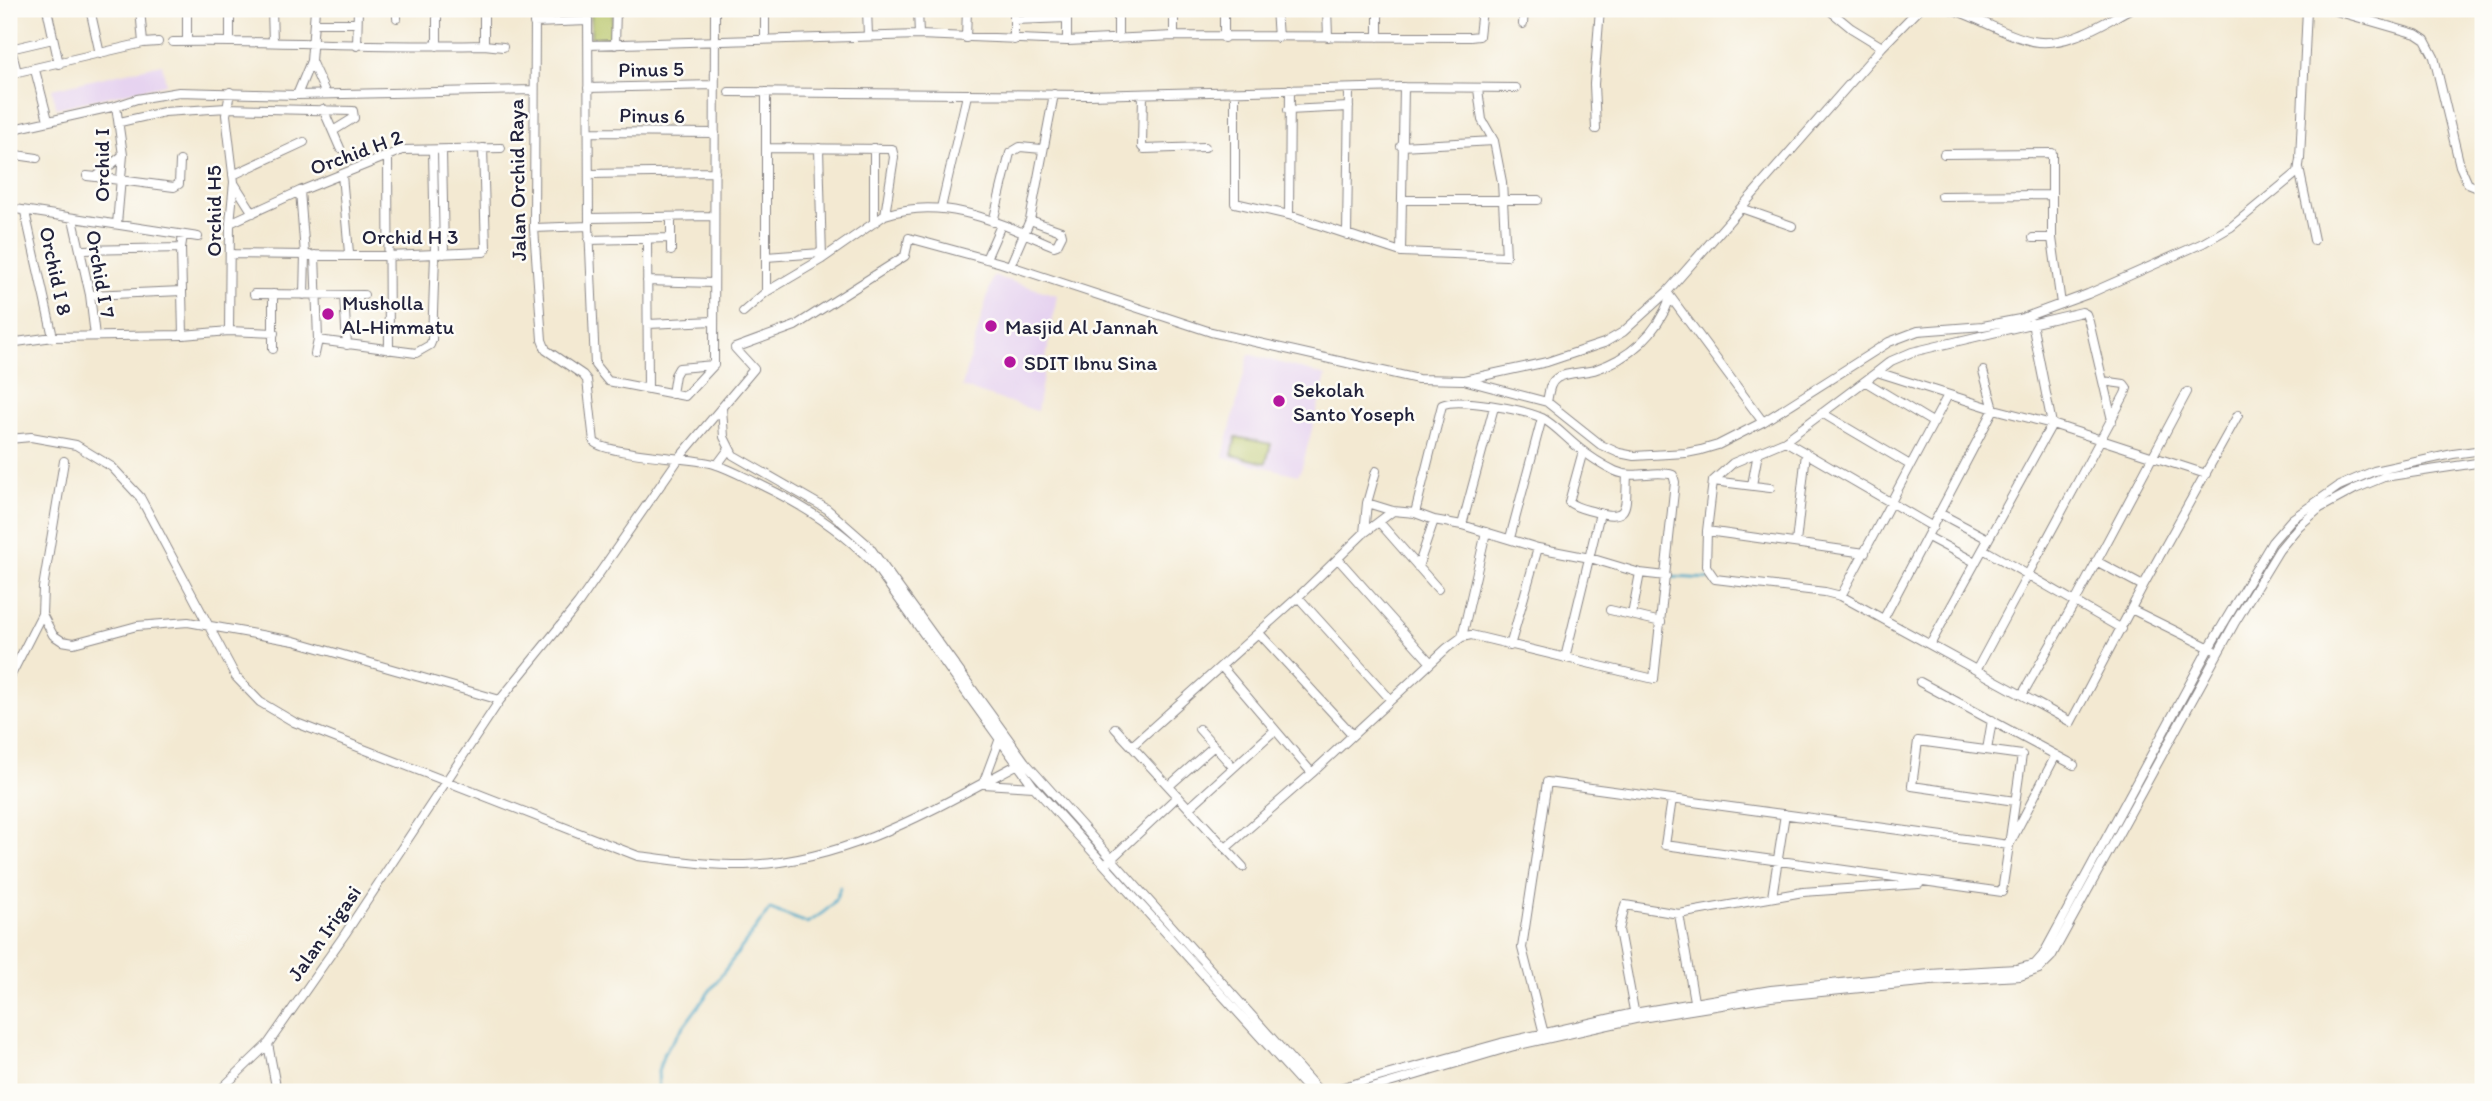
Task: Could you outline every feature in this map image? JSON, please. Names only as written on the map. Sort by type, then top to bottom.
[{"type":"street","points":[[47,9],[59,64]]},
{"type":"street","points":[[90,9],[100,54]]},
{"type":"street","points":[[138,9],[144,43]]},
{"type":"street","points":[[187,9],[187,41]]},
{"type":"street","points":[[230,9],[230,42]]},
{"type":"street","points":[[272,9],[273,42]]},
{"type":"street","points":[[298,92],[311,64],[315,9]]},
{"type":"street","points":[[357,46],[358,9]]},
{"type":"street","points":[[437,9],[437,46]]},
{"type":"street","points":[[484,9],[484,45]]},
{"type":"street","name":"Jalan Orchid Raya","points":[[535,9],[534,228],[542,340],[546,350],[583,374],[587,380],[591,428],[594,442],[598,446],[606,450],[680,457]]},
{"type":"street","points":[[589,9],[589,240],[595,365],[608,381],[673,394],[688,394],[714,365],[715,9]]},
{"type":"street","points":[[615,45],[616,9]]},
{"type":"street","points":[[765,9],[765,39]]},
{"type":"street","points":[[867,9],[868,36]]},
{"type":"street","points":[[918,9],[919,35]]},
{"type":"street","points":[[966,37],[967,9]]},
{"type":"street","points":[[1014,9],[1014,40]]},
{"type":"street","points":[[1118,9],[1118,39]]},
{"type":"street","points":[[1174,9],[1174,36]]},
{"type":"street","points":[[1224,9],[1224,38]]},
{"type":"street","points":[[1276,9],[1278,38]]},
{"type":"street","points":[[1327,9],[1328,37]]},
{"type":"street","points":[[1378,9],[1378,37]]},
{"type":"street","points":[[589,45],[919,35],[1067,41],[1174,36],[1470,37],[1479,36],[1482,9]]},
{"type":"street","points":[[1523,24],[1524,9]]},
{"type":"street","points":[[1596,129],[1594,84],[1600,9]]},
{"type":"street","points":[[1828,9],[1851,28],[1882,47]]},
{"type":"street","points":[[1042,149],[1020,147],[1010,153],[997,223],[986,258],[1210,332],[1418,379],[1464,380],[1547,362],[1604,343],[1623,332],[1669,295],[1741,208],[1882,47],[1919,9]]},
{"type":"street","points":[[1950,9],[2033,41],[2056,41],[2086,32],[2130,9]]},
{"type":"street","points":[[2307,9],[2299,168],[2314,240]]},
{"type":"street","points":[[2329,9],[2416,34],[2425,40],[2434,57],[2460,166],[2468,184],[2483,190]]},
{"type":"street","points":[[1014,20],[1067,13],[1067,41]]},
{"type":"street","points":[[534,23],[588,21]]},
{"type":"street","points":[[315,23],[357,23]]},
{"type":"street","points":[[53,39],[10,45],[13,73],[158,42]]},
{"type":"street","points":[[173,42],[312,42],[357,46],[503,47]]},
{"type":"street","points":[[311,64],[324,91]]},
{"type":"street","points":[[35,70],[47,116]]},
{"type":"street","name":"Pinus 5","points":[[588,88],[715,86]]},
{"type":"street","points":[[1401,252],[1404,87]]},
{"type":"street","points":[[730,92],[967,95],[1143,94],[1404,87],[1516,88]]},
{"type":"street","points":[[1289,215],[1290,89]]},
{"type":"street","points":[[1347,235],[1349,89]]},
{"type":"street","points":[[1235,92],[1235,203],[1289,215],[1401,252],[1506,256],[1503,199],[1494,141],[1482,120],[1478,89]]},
{"type":"street","points":[[9,130],[47,116],[116,106],[137,99],[169,94],[534,90]]},
{"type":"street","name":"Orchid H5","points":[[229,331],[233,178],[227,108],[230,92]]},
{"type":"street","points":[[766,92],[766,292]]},
{"type":"street","points":[[1010,266],[1030,220],[1054,93]]},
{"type":"street","points":[[1143,94],[1144,149],[1205,147]]},
{"type":"street","points":[[941,208],[967,95]]},
{"type":"street","name":"Orchid I","points":[[116,106],[123,155],[117,224]]},
{"type":"street","points":[[1288,110],[1349,107]]},
{"type":"street","points":[[120,122],[164,112],[227,108],[354,112],[354,118],[333,131]]},
{"type":"street","points":[[323,109],[340,148]]},
{"type":"street","name":"Pinus 6","points":[[589,132],[715,133]]},
{"type":"street","points":[[1401,146],[1494,141]]},
{"type":"street","points":[[253,213],[233,178],[304,142]]},
{"type":"street","points":[[766,148],[886,147],[894,152],[885,215]]},
{"type":"street","name":"Orchid H 2","points":[[230,223],[300,191],[413,148],[438,151],[501,148]]},
{"type":"street","name":"Orchid H 3","points":[[231,254],[388,256],[480,253],[486,249],[483,148]]},
{"type":"street","points":[[819,148],[822,256]]},
{"type":"street","points":[[874,148],[874,223]]},
{"type":"street","points":[[317,340],[416,353],[430,345],[439,254],[438,151]]},
{"type":"street","points":[[1944,153],[2052,152],[2052,238],[2062,304]]},
{"type":"street","points":[[9,154],[37,158]]},
{"type":"street","points":[[123,155],[91,177],[177,187],[180,161]]},
{"type":"street","points":[[388,157],[389,350]]},
{"type":"street","points":[[1464,380],[1547,402],[1601,445],[1619,453],[1634,456],[1701,450],[1763,422],[1889,342],[1918,331],[2020,318],[2088,294],[2222,233],[2294,176],[2299,168]]},
{"type":"street","points":[[589,174],[715,172]]},
{"type":"street","points":[[342,175],[349,254]]},
{"type":"street","points":[[300,191],[304,295]]},
{"type":"street","points":[[1941,196],[2052,195]]},
{"type":"street","points":[[1402,200],[1538,200]]},
{"type":"street","points":[[9,208],[198,237]]},
{"type":"street","points":[[1741,208],[1792,226]]},
{"type":"street","points":[[743,312],[766,292],[885,215],[914,209],[966,211],[1057,245],[1061,231],[1030,220]]},
{"type":"street","name":"Orchid I 8","points":[[25,212],[53,337]]},
{"type":"street","points":[[534,228],[589,222],[713,216]]},
{"type":"street","points":[[671,217],[671,251]]},
{"type":"street","name":"Orchid I 7","points":[[73,219],[82,250],[94,336]]},
{"type":"street","points":[[183,235],[183,335]]},
{"type":"street","points":[[647,238],[648,387]]},
{"type":"street","points":[[589,240],[671,238]]},
{"type":"street","name":"Jalan Irigasi","points":[[218,1092],[268,1044],[345,934],[500,701],[578,604],[680,457],[754,369],[735,348],[795,326],[905,256],[909,238],[986,258]]},
{"type":"street","points":[[2033,238],[2052,238]]},
{"type":"street","points":[[82,250],[181,248]]},
{"type":"street","points":[[315,255],[316,354]]},
{"type":"street","points":[[766,257],[822,256]]},
{"type":"street","points":[[647,281],[713,283]]},
{"type":"street","points":[[90,295],[182,291]]},
{"type":"street","points":[[254,294],[364,295]]},
{"type":"street","points":[[273,294],[273,349]]},
{"type":"street","points":[[344,295],[347,345]]},
{"type":"street","points":[[1547,402],[1550,386],[1556,378],[1593,370],[1617,361],[1641,343],[1664,317],[1669,295]]},
{"type":"street","points":[[1669,295],[1763,422]]},
{"type":"street","points":[[2112,420],[2086,314],[2075,313],[1912,352],[1891,360],[1866,382],[1785,441],[1733,463],[1713,481],[1706,566],[1715,579],[1841,596],[2071,722],[2238,415]]},
{"type":"street","points":[[648,324],[714,321]]},
{"type":"street","points":[[1931,643],[2052,424],[2032,323]]},
{"type":"street","points":[[9,330],[10,343],[53,337],[183,335],[229,331],[274,333]]},
{"type":"street","points":[[673,394],[676,371],[679,368],[714,365]]},
{"type":"street","points":[[1884,618],[1994,409],[1983,371]]},
{"type":"street","points":[[1877,372],[1994,409],[2052,424],[2206,474]]},
{"type":"street","points":[[1866,382],[1934,422]]},
{"type":"street","points":[[1977,669],[2112,420],[2127,385],[2103,382]]},
{"type":"street","points":[[1969,401],[1987,390]]},
{"type":"street","points":[[2022,695],[2188,392]]},
{"type":"street","points":[[1841,596],[1948,395]]},
{"type":"street","points":[[1226,848],[1462,637],[1471,635],[1654,679],[1674,477],[1670,474],[1627,475],[1617,472],[1583,451],[1542,418],[1461,401],[1442,405],[1415,513]]},
{"type":"street","points":[[1462,525],[1494,407]]},
{"type":"street","points":[[722,408],[724,437],[729,449],[739,460],[827,509],[869,545],[1034,787],[1108,862],[1322,1092],[1501,1043],[1695,1005],[1824,985],[1930,974],[2029,970],[2043,955],[2272,542],[2292,519],[2339,486],[2374,471],[2483,450]]},
{"type":"street","points":[[1822,413],[1910,465]]},
{"type":"street","points":[[1510,538],[1542,418]]},
{"type":"street","points":[[9,439],[31,437],[76,445],[113,467],[140,497],[236,677],[260,702],[294,722],[638,856],[693,863],[745,865],[811,858],[860,844],[1020,763]]},
{"type":"street","points":[[1785,441],[1933,527]]},
{"type":"street","points":[[717,465],[729,449]]},
{"type":"street","points":[[1583,451],[1569,502],[1575,507],[1612,516],[1623,512],[1627,475]]},
{"type":"street","points":[[1752,485],[1758,453]]},
{"type":"street","points":[[1796,543],[1806,453]]},
{"type":"street","points":[[680,457],[717,465],[783,495],[825,520],[860,549],[901,601],[999,741],[1310,1092]]},
{"type":"street","points":[[9,679],[12,665],[42,614],[43,588],[64,461]]},
{"type":"street","points":[[2213,650],[2279,550],[2299,526],[2320,508],[2384,477],[2483,462]]},
{"type":"street","points":[[1364,533],[1367,503],[1376,471]]},
{"type":"street","points":[[1713,481],[1770,488]]},
{"type":"street","points":[[1367,503],[1462,525],[1538,548],[1590,558],[1640,573],[1666,576]]},
{"type":"street","points":[[1132,746],[1259,633],[1364,533],[1393,511]]},
{"type":"street","points":[[1565,658],[1600,513]]},
{"type":"street","points":[[1941,514],[1988,539]]},
{"type":"street","points":[[1418,568],[1434,520]]},
{"type":"street","points":[[1379,522],[1438,589]]},
{"type":"street","points":[[1707,531],[1865,553]]},
{"type":"street","points":[[1462,637],[1486,532]]},
{"type":"street","points":[[1928,537],[1975,562]]},
{"type":"street","points":[[1510,646],[1538,548]]},
{"type":"street","points":[[1983,549],[2122,629]]},
{"type":"street","points":[[1338,559],[1431,663]]},
{"type":"street","points":[[2096,561],[2143,586]]},
{"type":"street","points":[[1632,615],[1640,573]]},
{"type":"street","points":[[1298,597],[1391,700]]},
{"type":"street","points":[[2131,609],[2213,650]]},
{"type":"street","points":[[1610,610],[1661,622]]},
{"type":"street","points":[[42,614],[53,635],[62,641],[74,643],[112,631],[164,622],[188,622],[294,641],[500,701]]},
{"type":"street","points":[[1259,633],[1353,735]]},
{"type":"street","points":[[1220,666],[1312,773]]},
{"type":"street","points":[[1920,682],[2074,765]]},
{"type":"street","points":[[1987,750],[1992,720]]},
{"type":"street","points":[[1115,728],[1243,867]]},
{"type":"street","points":[[1199,729],[1233,767]]},
{"type":"street","points":[[1189,808],[1275,730]]},
{"type":"street","points":[[983,784],[999,741]]},
{"type":"street","points":[[1672,799],[1665,845],[2002,892],[2022,755],[1918,741],[1912,786],[2015,801]]},
{"type":"street","points":[[1168,786],[1214,746]]},
{"type":"street","points":[[2009,845],[2056,755]]},
{"type":"street","points":[[1544,1036],[1522,948],[1547,782],[2009,845]]},
{"type":"street","points":[[983,784],[1034,787]]},
{"type":"street","points":[[1108,862],[1178,796]]},
{"type":"street","points":[[1772,897],[1785,814]]},
{"type":"street","points":[[1635,1016],[1619,930],[1625,905],[1679,914],[1803,892],[1935,883]]},
{"type":"street","points":[[1679,914],[1695,1005]]},
{"type":"street","points":[[1359,1092],[1544,1036]]},
{"type":"street","points":[[268,1044],[277,1092]]},
{"type":"shaded area","points":[[162,64],[166,84],[56,108],[52,89]]},
{"type":"shaded area","points":[[993,276],[1057,295],[1037,411],[962,387]]},
{"type":"shaded area","name":"Sekolah Santo Yoseph","points":[[1249,354],[1326,376],[1298,475],[1223,457]]},
{"type":"green space","points":[[591,9],[613,9],[612,41],[591,42]]},
{"type":"green space","points":[[1236,437],[1271,444],[1266,463],[1232,455]]},
{"type":"waterway","points":[[1670,577],[1712,579]]},
{"type":"waterway","points":[[659,1092],[658,1071],[664,1053],[770,909],[807,923],[832,904],[840,887]]},
{"type":"place","name":"Musholla Al-Himmatu","points":[[328,314]]},
{"type":"place","name":"Masjid Al Jannah","points":[[991,326]]},
{"type":"place","name":"SDIT Ibnu Sina","points":[[1010,362]]},
{"type":"place","name":"Sekolah Santo Yoseph","points":[[1279,401]]}]
